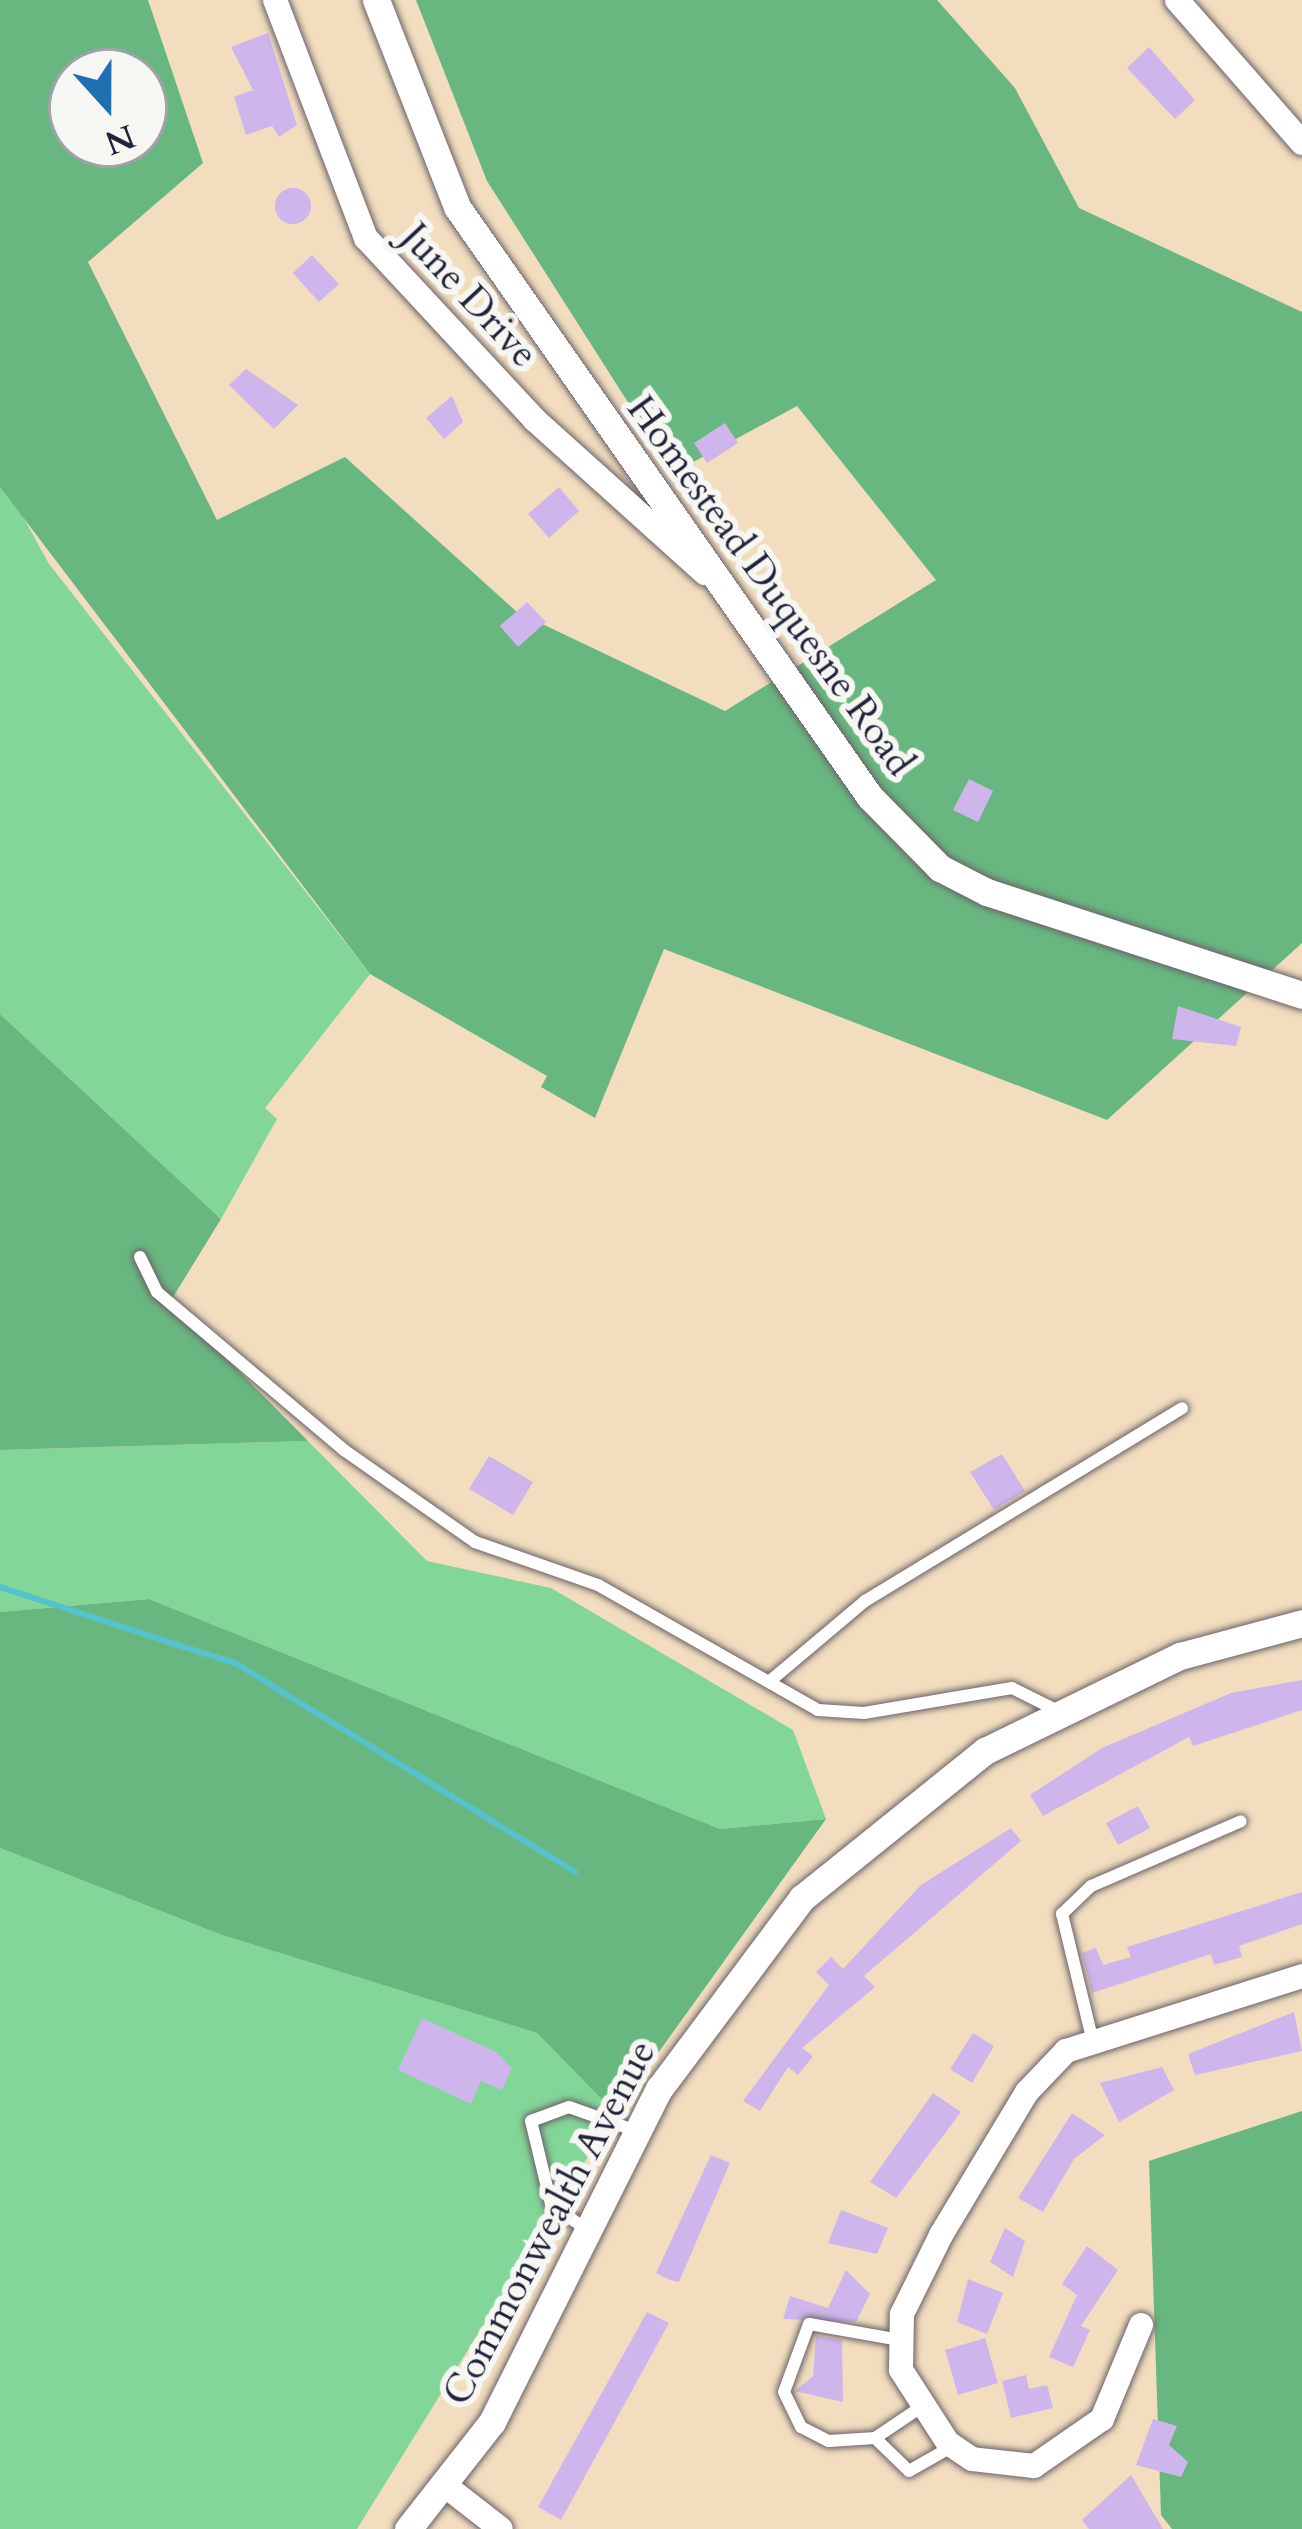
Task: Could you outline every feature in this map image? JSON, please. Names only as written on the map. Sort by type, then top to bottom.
[{"type":"street","name":"June Drive","points":[[275,0],[366,238],[535,420],[707,575]]},
{"type":"street","name":"Homestead Duquesne Road","points":[[376,0],[457,207],[707,575],[870,797],[940,868],[1302,994]]},
{"type":"street","points":[[1178,0],[1302,143]]},
{"type":"street","name":"Commonwealth Avenue","points":[[408,2529],[447,2487],[637,2132],[705,2020],[802,1898],[932,1787],[1060,1712],[1180,1656],[1302,1623]]},
{"type":"street","points":[[1141,2325],[1082,2443],[1034,2466],[952,2446],[918,2409],[900,2340],[941,2235],[1027,2092],[1066,2051],[1302,1976]]},
{"type":"street","points":[[447,2487],[501,2529]]},
{"type":"lane","points":[[140,1257],[157,1292],[437,1522],[598,1586],[841,1716],[1012,1688],[1060,1712]]},
{"type":"lane","points":[[770,1681],[866,1600],[1182,1408]]},
{"type":"lane","points":[[1093,2043],[1062,1914],[1091,1886],[1240,1821]]},
{"type":"lane","points":[[587,2230],[551,2204],[531,2121],[569,2107],[637,2132]]},
{"type":"lane","points":[[900,2340],[823,2320],[809,2324],[788,2362],[784,2392],[801,2427],[829,2441],[875,2438],[918,2409]]},
{"type":"lane","points":[[875,2438],[909,2471],[952,2446]]},
{"type":"green space","points":[[0,0],[148,0],[164,48],[48,48],[48,168],[168,168],[168,59],[203,163],[88,262],[217,520],[345,457],[517,612],[725,711],[936,580],[797,406],[673,473],[487,181],[416,0],[937,0],[1015,88],[1079,208],[1302,312],[1302,943],[1107,1120],[664,949],[595,1118],[541,1087],[547,1076],[370,974],[0,487]]},
{"type":"green space","points":[[0,475],[49,564],[370,974],[265,1108],[277,1119],[221,1219],[0,1014]]},
{"type":"green space","points":[[0,1014],[221,1219],[170,1302],[308,1441],[0,1450]]},
{"type":"green space","points":[[308,1441],[427,1561],[551,1588],[793,1730],[826,1819],[720,1829],[149,1599],[0,1612],[0,1450]]},
{"type":"green space","points":[[149,1599],[720,1829],[826,1819],[615,2113],[537,2033],[222,1935],[0,1848],[0,1612]]},
{"type":"green space","points":[[0,1848],[222,1935],[537,2033],[615,2113],[357,2529],[0,2529]]},
{"type":"green space","points":[[1302,2111],[1302,2529],[1172,2529],[1161,2515],[1149,2161]]},
{"type":"building","points":[[268,33],[297,125],[279,137],[272,126],[246,135],[234,97],[253,90],[231,47]]},
{"type":"building","points":[[1149,47],[1195,100],[1175,119],[1127,68]]},
{"type":"building","points":[[293,188],[306,193],[311,206],[306,219],[293,224],[280,219],[275,206],[280,193]]},
{"type":"building","points":[[312,255],[339,284],[319,302],[293,273]]},
{"type":"building","points":[[246,369],[298,405],[274,429],[229,385]]},
{"type":"building","points":[[452,396],[463,422],[444,439],[426,418]]},
{"type":"building","points":[[725,423],[738,443],[707,463],[694,443]]},
{"type":"building","points":[[559,487],[579,511],[549,538],[528,514]]},
{"type":"building","points":[[527,602],[546,622],[518,647],[500,626]]},
{"type":"building","points":[[969,779],[993,791],[978,822],[953,810]]},
{"type":"building","points":[[1178,1006],[1241,1027],[1236,1046],[1172,1039]]},
{"type":"building","points":[[1002,1454],[1025,1491],[994,1510],[970,1472]]},
{"type":"building","points":[[489,1456],[533,1482],[513,1515],[469,1489]]},
{"type":"building","points":[[1302,1680],[1302,1710],[1193,1746],[1189,1737],[1043,1816],[1030,1795],[1102,1748],[1231,1693]]},
{"type":"building","points":[[1138,1806],[1150,1828],[1118,1845],[1106,1823]]},
{"type":"building","points":[[1011,1828],[1021,1841],[864,1976],[875,1987],[802,2048],[813,2056],[798,2075],[788,2067],[760,2111],[743,2101],[829,1985],[816,1972],[831,1957],[843,1969],[921,1885]]},
{"type":"building","points":[[1302,1892],[1302,1924],[1239,1946],[1242,1957],[1214,1965],[1211,1954],[1092,1993],[1082,1953],[1096,1948],[1103,1965],[1131,1957],[1127,1947]]},
{"type":"building","points":[[1294,2012],[1302,2051],[1195,2075],[1188,2054]]},
{"type":"building","points":[[422,2018],[496,2052],[512,2068],[502,2090],[481,2081],[471,2104],[398,2070]]},
{"type":"building","points":[[973,2033],[994,2046],[972,2083],[950,2069]]},
{"type":"building","points":[[1162,2067],[1174,2090],[1119,2122],[1100,2083]]},
{"type":"building","points":[[933,2093],[961,2112],[896,2198],[870,2182]]},
{"type":"building","points":[[1072,2113],[1105,2135],[1074,2159],[1043,2212],[1018,2198]]},
{"type":"building","points":[[711,2155],[730,2163],[679,2282],[670,2280],[656,2273]]},
{"type":"building","points":[[841,2210],[888,2228],[877,2254],[828,2243]]},
{"type":"building","points":[[1005,2228],[1025,2241],[1013,2277],[990,2262]]},
{"type":"building","points":[[1087,2246],[1118,2270],[1081,2326],[1090,2330],[1073,2367],[1049,2357],[1077,2295],[1062,2284]]},
{"type":"building","points":[[846,2270],[870,2294],[856,2322],[783,2319],[790,2296],[828,2308]]},
{"type":"building","points":[[968,2279],[1003,2293],[987,2334],[957,2322]]},
{"type":"building","points":[[647,2312],[669,2323],[561,2520],[538,2507]]},
{"type":"building","points":[[816,2336],[842,2340],[843,2402],[795,2391],[813,2376]]},
{"type":"building","points":[[985,2338],[998,2383],[958,2395],[945,2350]]},
{"type":"building","points":[[1026,2375],[1029,2389],[1047,2385],[1053,2408],[1011,2418],[1002,2381]]},
{"type":"building","points":[[1153,2419],[1177,2426],[1169,2445],[1188,2462],[1181,2477],[1136,2465]]},
{"type":"building","points":[[1131,2475],[1163,2529],[1089,2529],[1082,2520]]},
{"type":"waterway","points":[[0,1587],[237,1664],[575,1872]]}]
